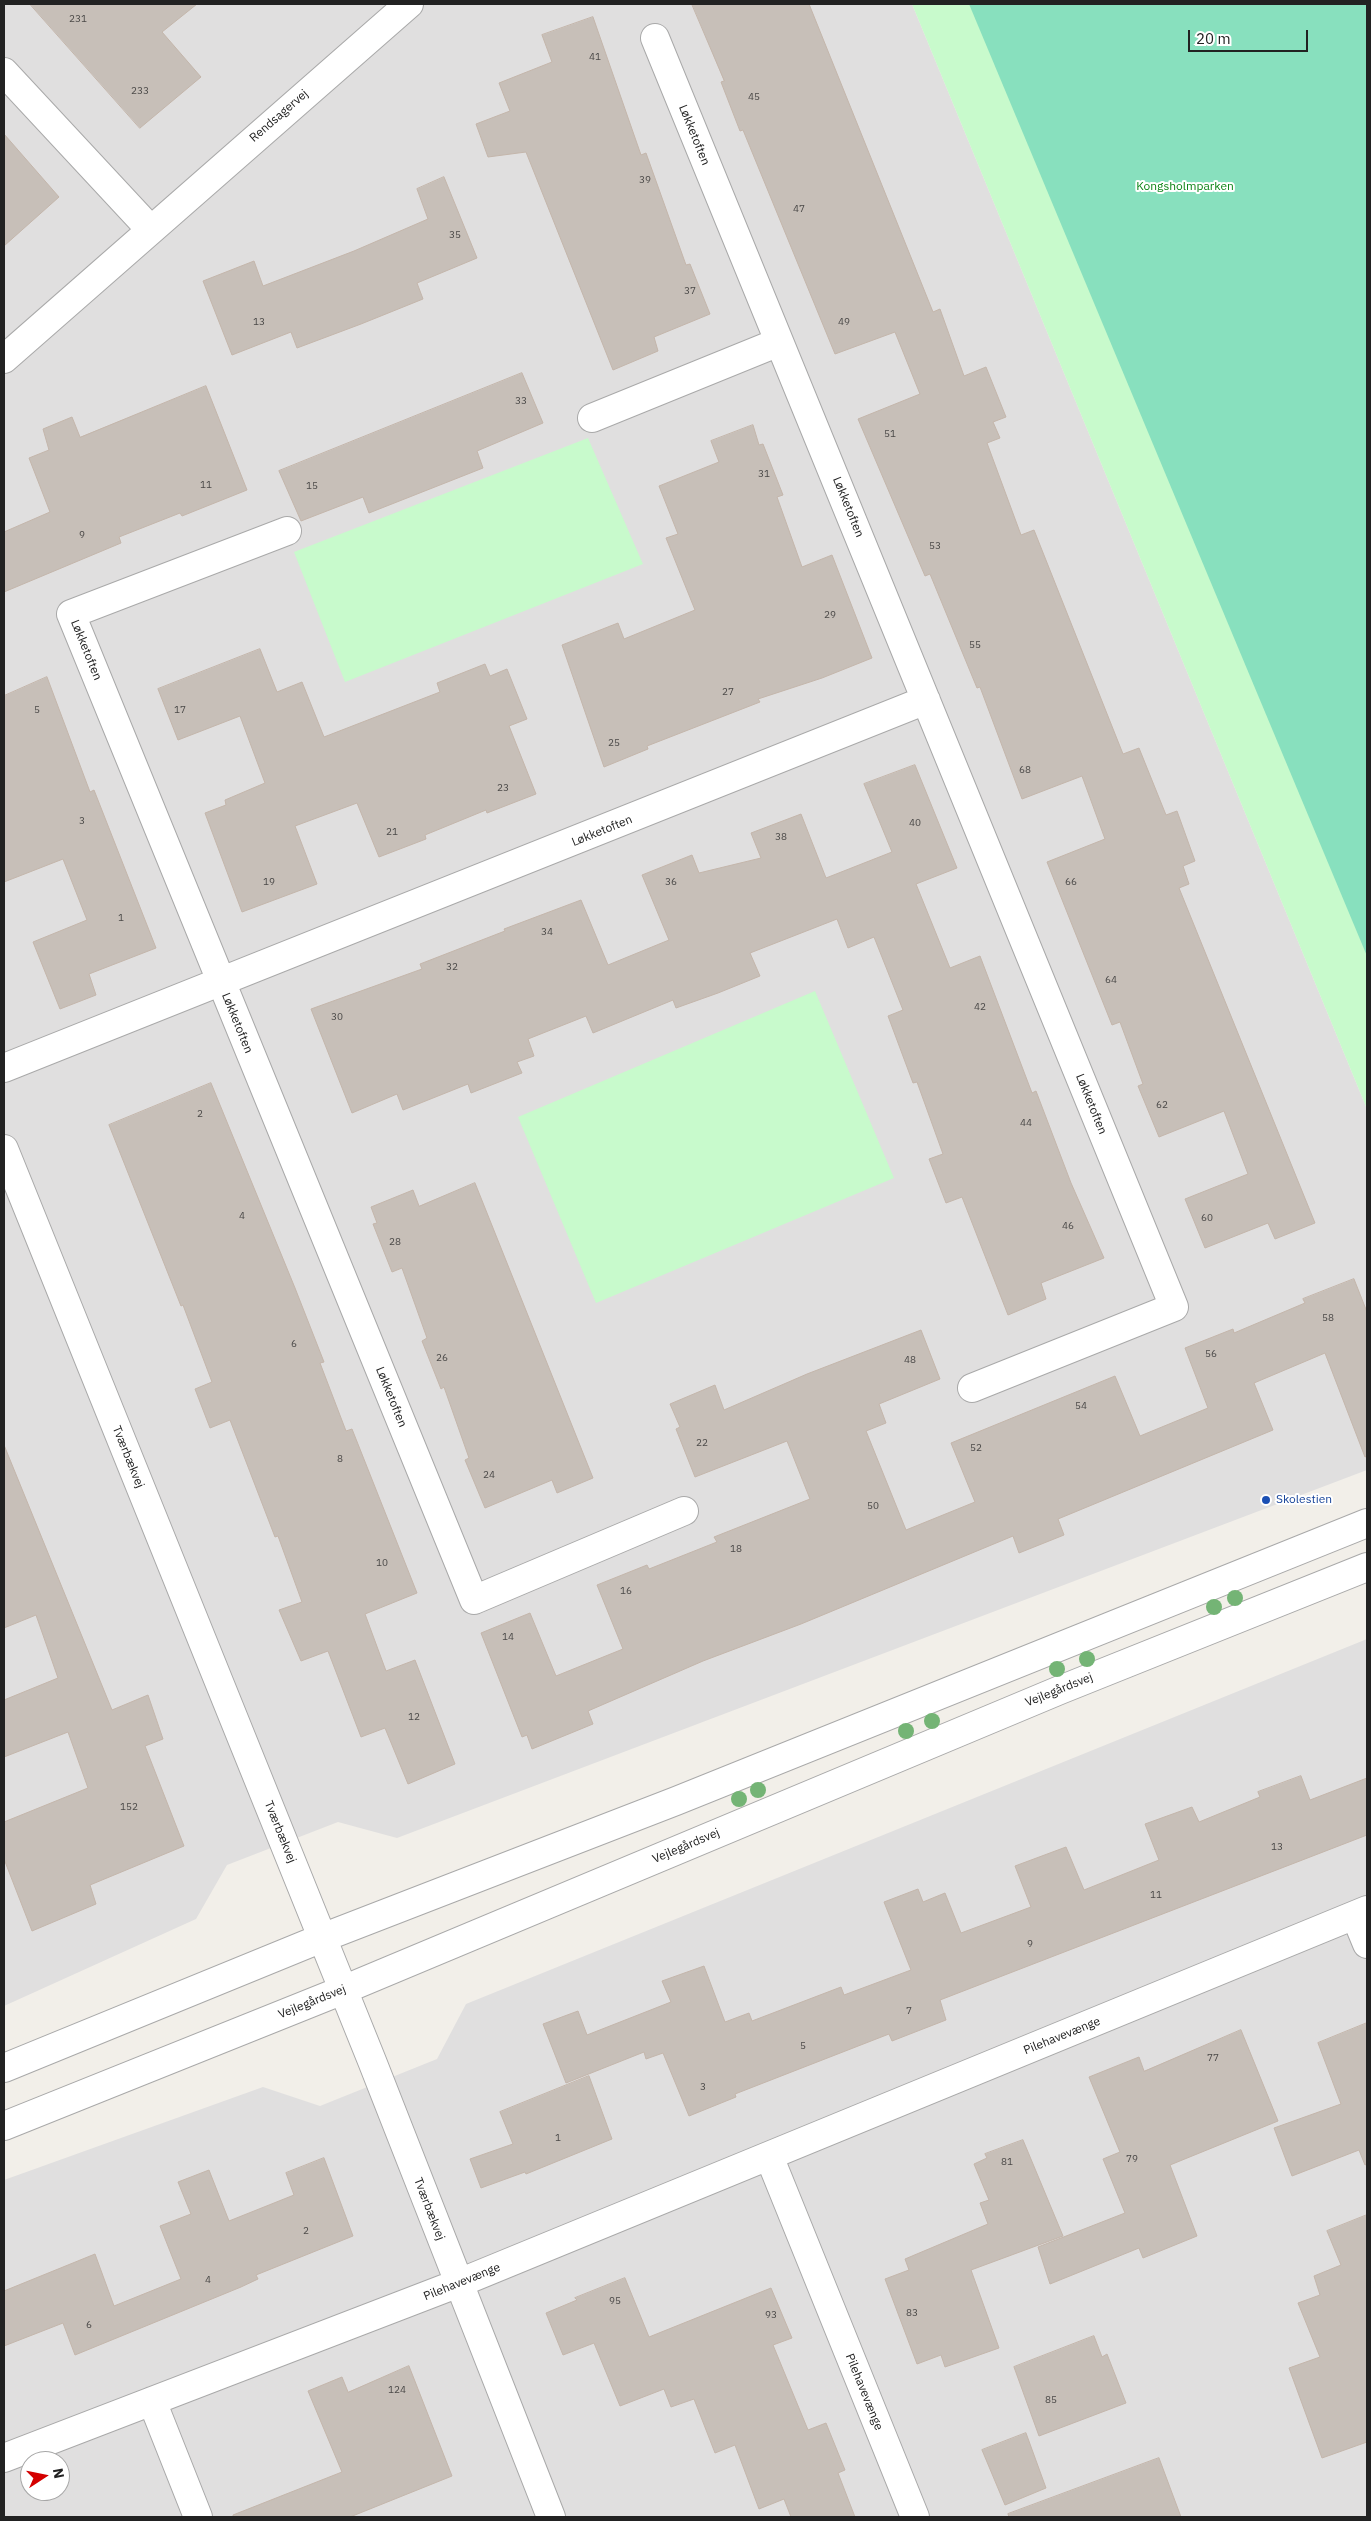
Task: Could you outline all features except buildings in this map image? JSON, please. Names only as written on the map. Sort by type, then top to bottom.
[{"type":"street","name":"Rendsagervej","points":[[4,359],[150,229],[409,4]]},
{"type":"street","name":"Løkketoften","points":[[655,38],[1174,1307],[972,1388]]},
{"type":"street","points":[[4,72],[150,229]]},
{"type":"street","points":[[592,418],[779,342]]},
{"type":"street","name":"Løkketoften","points":[[287,531],[71,614],[474,1600],[684,1512]]},
{"type":"street","name":"Løkketoften","points":[[4,1068],[926,700]]},
{"type":"street","name":"Tværbækvej","points":[[4,1149],[343,1990],[551,2517]]},
{"type":"street","points":[[4,2068],[322,1938],[686,1797],[1367,1524]]},
{"type":"street","name":"Vejlegårdsvej","points":[[4,2126],[343,1990],[1060,1690],[1367,1566]]},
{"type":"street","name":"Pilehavevænge","points":[[4,2458],[459,2284],[1361,1913],[1367,1944]]},
{"type":"street","name":"Pilehavevænge","points":[[769,2156],[915,2517]]},
{"type":"street","points":[[152,2401],[198,2517]]},
{"type":"shaded area","points":[[4,4],[912,4],[1367,1109],[1367,1470],[397,1838],[338,1822],[227,1865],[196,1919],[4,2006]]},
{"type":"shaded area","points":[[1367,1639],[1367,2517],[4,2517],[4,2180],[263,2087],[320,2106],[437,2059],[466,2004]]},
{"type":"green space","name":"Kongsholmparken","points":[[912,4],[1367,4],[1367,1109]]},
{"type":"green space","name":"Kongsholmparken","points":[[969,4],[1367,4],[1367,956]]},
{"type":"green space","points":[[588,438],[643,564],[345,682],[294,552]]},
{"type":"green space","points":[[815,991],[894,1178],[596,1303],[518,1117]]},
{"type":"place","name":"Skolestien","points":[[1266,1500]]}]
